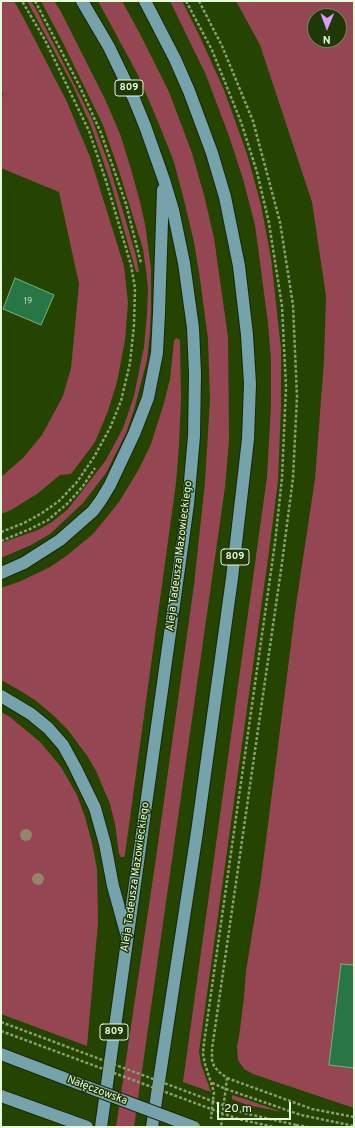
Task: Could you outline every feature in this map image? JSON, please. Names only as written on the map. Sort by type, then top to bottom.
[{"type":"main road","name":"Aleja Tadeusza Mazowieckiego","points":[[82,1],[108,47],[134,99],[164,180],[180,238],[190,305],[195,374],[195,415],[188,504],[101,1127]]},
{"type":"main road","name":"809","points":[[145,1],[189,90],[212,153],[225,198],[235,242],[240,274],[250,384],[248,446],[234,563],[197,832],[152,1127]]},
{"type":"main road","points":[[1,573],[24,563],[53,545],[93,511],[110,485],[125,455],[140,419],[148,398],[157,354],[160,313],[164,180]]},
{"type":"main road","points":[[1,696],[31,714],[48,728],[63,745],[75,767],[95,808],[105,844],[113,886],[128,938]]},
{"type":"main road","name":"Nałęczowska","points":[[1,1054],[194,1127]]},
{"type":"main road","points":[[1,1096],[87,1127]]},
{"type":"path","points":[[1,532],[24,523],[59,501],[76,482],[94,457],[110,428],[121,401],[130,363],[134,325],[135,288],[132,265],[106,180],[89,131],[45,40],[22,1]]},
{"type":"path","points":[[36,1],[80,87],[101,133],[126,204],[141,264]]},
{"type":"path","points":[[199,1],[222,46],[253,121],[280,222],[293,305],[297,397],[293,478],[212,1049],[212,1060],[214,1066],[227,1078],[312,1109],[354,1117]]},
{"type":"path","points":[[1,540],[30,529],[48,520],[83,486],[96,467]]},
{"type":"path","points":[[1,1022],[244,1113],[308,1127]]},
{"type":"path","points":[[1,1031],[238,1119],[274,1127]]},
{"type":"path","points":[[221,1127],[227,1078]]},
{"type":"path","points":[[211,1120],[214,1092],[211,1082],[226,1089],[301,1115],[354,1126]]},
{"type":"shaded area","points":[[1,1],[14,1],[67,102],[90,157],[124,266],[128,303],[125,340],[117,382],[108,411],[95,442],[71,474],[60,475],[37,494],[11,510],[1,514],[1,477],[23,458],[42,435],[63,396],[71,368],[79,284],[59,192],[1,168],[1,100],[3,94],[1,90]]},
{"type":"shaded area","points":[[27,1],[31,1],[37,11],[92,119],[109,165],[136,256],[139,272],[136,272],[111,184],[91,126],[72,84]]},
{"type":"shaded area","points":[[41,1],[54,1],[60,10],[105,99],[120,134],[131,169],[145,224],[151,269],[150,332],[147,360],[134,410],[126,433],[106,473],[83,503],[50,534],[31,545],[1,558],[1,543],[38,530],[52,522],[68,509],[106,460],[123,428],[134,396],[144,347],[147,314],[148,289],[143,249],[119,171],[103,125]]},
{"type":"shaded area","points":[[98,1],[122,1],[169,92],[192,153],[204,195],[214,238],[228,337],[229,440],[225,487],[134,1127],[116,1127],[156,858],[194,585],[205,482],[210,400],[208,339],[200,279],[194,242],[174,162],[138,75]]},
{"type":"shaded area","points":[[170,1],[182,1],[224,90],[247,154],[261,205],[271,258],[281,349],[281,406],[278,481],[199,1051],[201,1064],[211,1092],[183,1082],[267,477],[271,405],[271,360],[268,323],[255,225],[243,179],[229,136],[206,75]]},
{"type":"shaded area","points":[[236,1],[354,1],[354,1108],[253,1074],[244,1069],[238,1060],[237,1047],[246,971],[261,879],[296,605],[315,479],[324,361],[326,296],[312,202],[260,45]]},
{"type":"shaded area","points":[[176,338],[180,341],[181,399],[176,483],[125,854],[124,857],[121,857],[119,854],[115,824],[110,804],[96,771],[88,757],[68,730],[53,715],[35,700],[1,680],[1,588],[21,581],[50,567],[65,557],[93,534],[119,502],[139,469],[151,444],[170,379],[174,341]]},
{"type":"shaded area","points":[[1,712],[10,717],[40,742],[61,767],[77,795],[92,843],[97,869],[98,923],[87,1046],[1,1014]]},
{"type":"shaded area","points":[[232,1095],[282,1112],[247,1105],[232,1099]]},
{"type":"building","points":[[15,278],[54,295],[41,325],[3,309]]},
{"type":"building","points":[[341,964],[354,965],[354,1068],[329,1065]]}]
